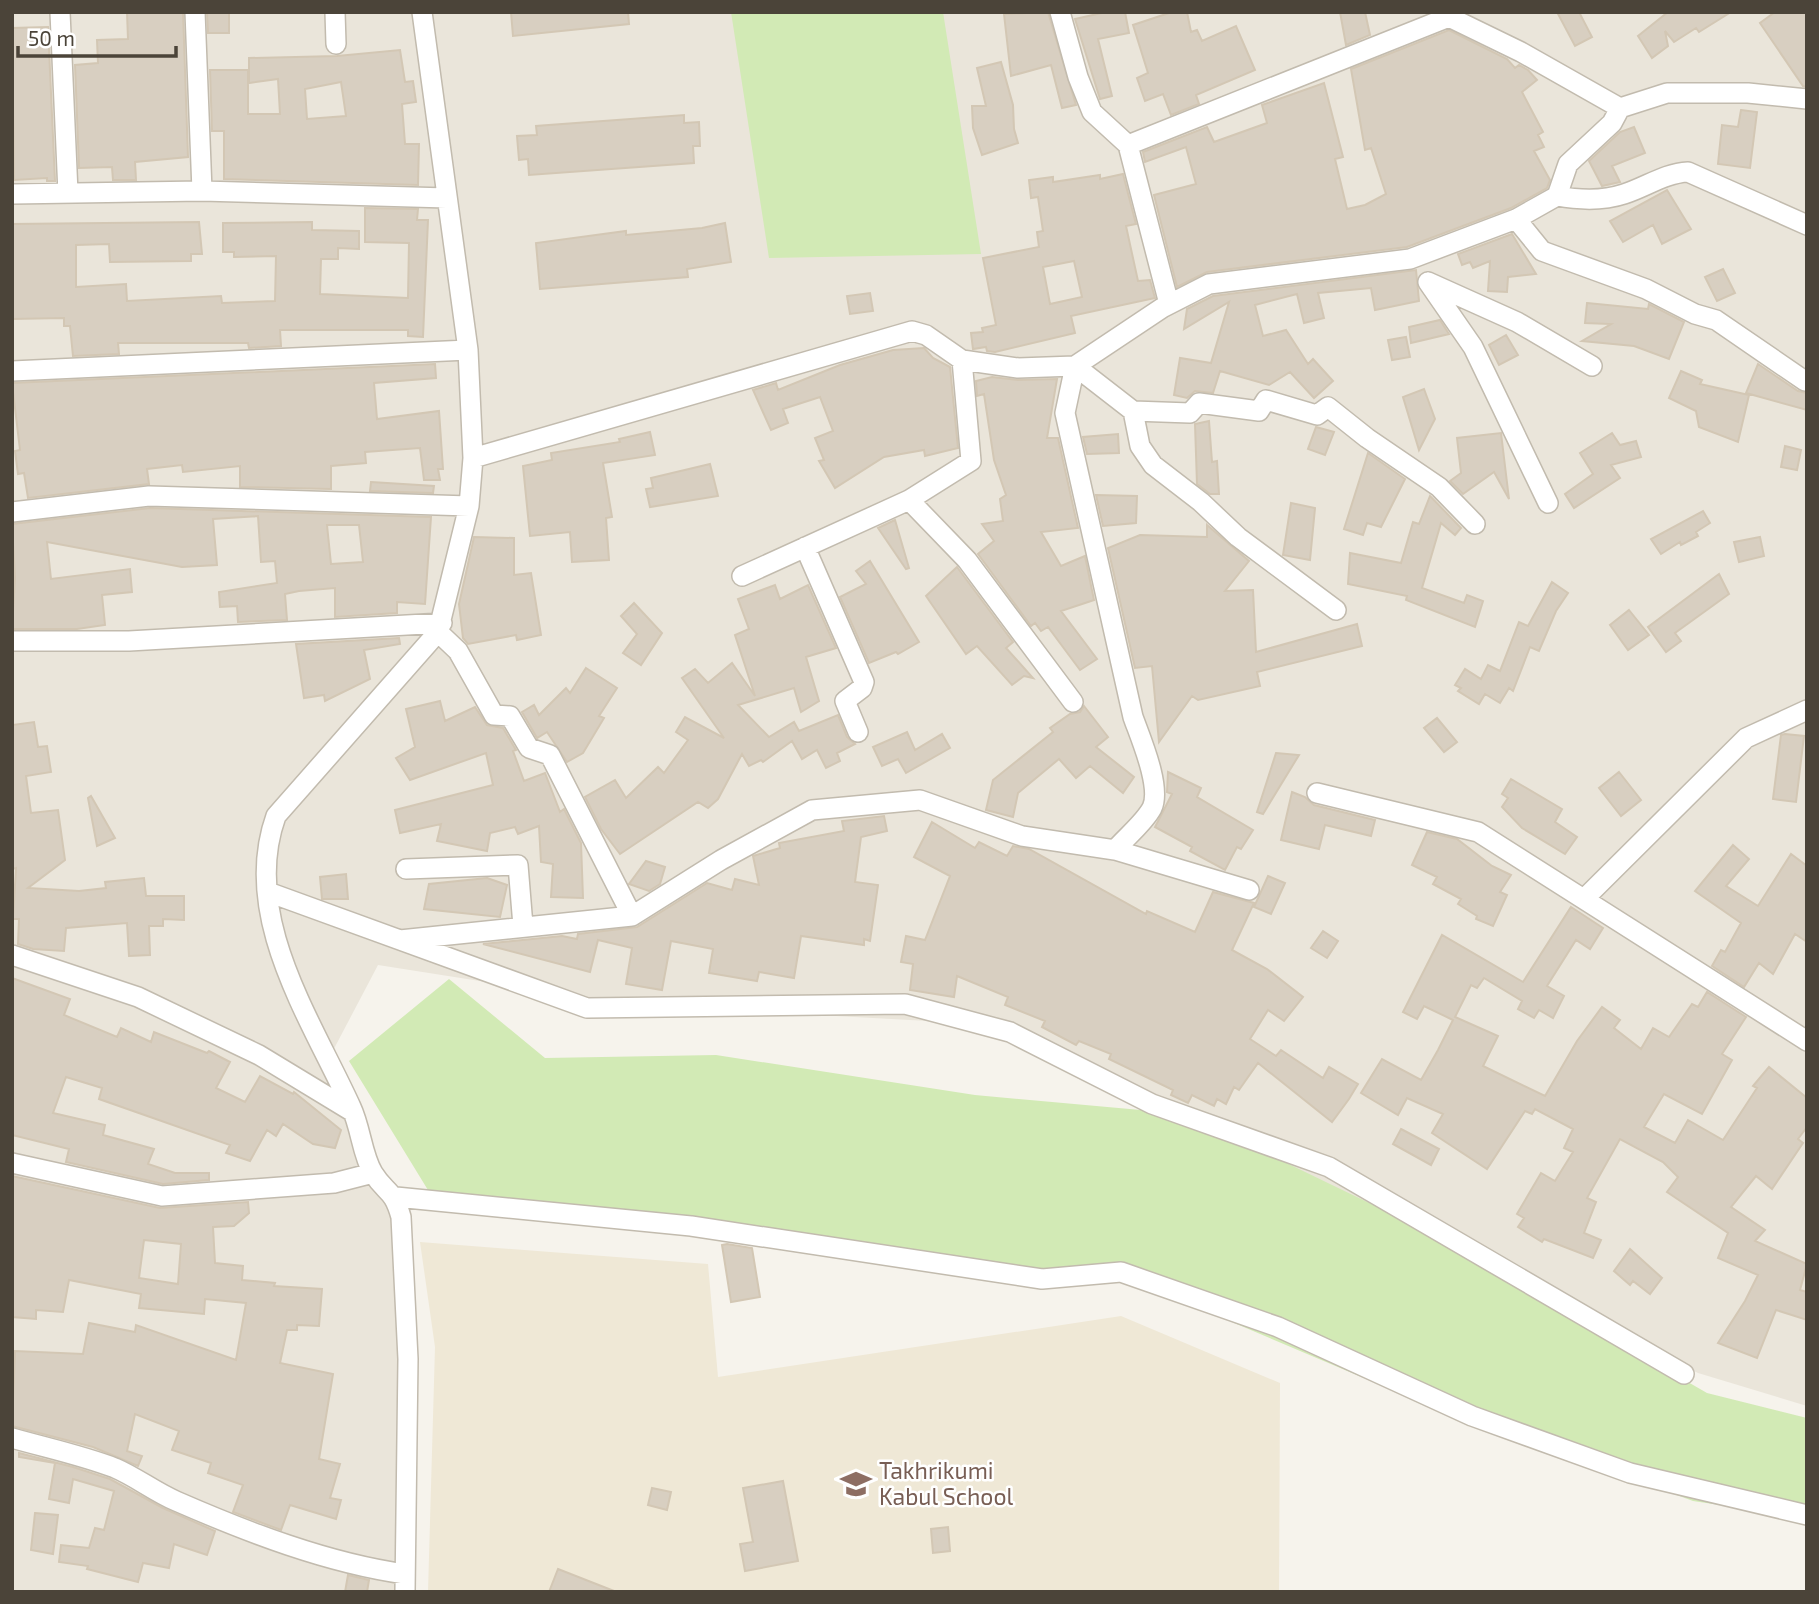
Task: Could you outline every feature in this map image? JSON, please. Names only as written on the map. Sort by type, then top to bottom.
[{"type":"street","points":[[60,12],[68,193]]},
{"type":"street","points":[[195,12],[202,191]]},
{"type":"street","points":[[335,12],[336,44]]},
{"type":"street","points":[[12,1438],[78,1454],[118,1470],[174,1500],[235,1525],[405,1583],[408,1359],[401,1217],[396,1197],[373,1173],[353,1112],[276,947],[268,892],[266,844],[276,816],[440,628],[469,506],[473,458],[468,351],[422,12]]},
{"type":"street","points":[[1060,12],[1078,77],[1092,112],[1128,145],[1169,304]]},
{"type":"street","points":[[1128,145],[1448,14],[1620,108]]},
{"type":"street","points":[[1557,196],[1568,164],[1612,123],[1620,108],[1667,93],[1748,93],[1807,99]]},
{"type":"street","points":[[473,458],[912,331],[926,335],[962,360],[1018,368],[1075,366],[1169,304],[1209,284],[1410,259],[1516,219],[1557,196],[1580,200],[1622,195],[1676,173],[1688,172],[1807,225]]},
{"type":"street","points":[[12,194],[202,191],[447,198]]},
{"type":"street","points":[[1516,219],[1542,251],[1646,289],[1695,314],[1716,320],[1805,381]]},
{"type":"street","points":[[1410,259],[1473,347],[1548,503]]},
{"type":"street","points":[[1428,282],[1517,322],[1591,366]]},
{"type":"street","points":[[12,371],[468,351]]},
{"type":"street","points":[[742,576],[909,500],[971,461],[962,360]]},
{"type":"street","points":[[1075,366],[1133,411],[1190,413],[1199,403],[1259,411],[1266,400],[1317,415],[1328,407],[1367,438],[1438,487],[1475,524]]},
{"type":"street","points":[[1075,366],[1065,413],[1133,717],[1149,760],[1154,797],[1152,808],[1115,850]]},
{"type":"street","points":[[1133,411],[1140,446],[1153,465],[1201,502],[1238,537],[1336,610]]},
{"type":"street","points":[[12,512],[149,496],[469,506]]},
{"type":"street","points":[[909,500],[967,560],[1073,702]]},
{"type":"street","points":[[805,547],[864,682],[862,688],[845,701],[858,732]]},
{"type":"street","points":[[440,628],[458,651],[492,713],[510,716],[529,748],[550,755],[632,916]]},
{"type":"street","points":[[12,641],[129,641],[440,628]]},
{"type":"street","points":[[1585,898],[1746,738],[1807,710]]},
{"type":"street","points":[[1317,793],[1478,832],[1807,1041]]},
{"type":"street","points":[[395,941],[632,916],[798,816],[827,808],[920,800],[1021,836],[1115,850],[1249,890]]},
{"type":"street","points":[[406,869],[518,865],[523,926]]},
{"type":"street","points":[[268,892],[395,941],[587,1008],[905,1004],[1010,1031],[1152,1104],[1329,1167],[1684,1374]]},
{"type":"street","points":[[12,955],[138,997],[259,1055],[353,1112]]},
{"type":"street","points":[[12,1163],[162,1196],[334,1183],[373,1173]]},
{"type":"street","points":[[396,1197],[691,1226],[1042,1279],[1121,1272],[1278,1327],[1472,1416],[1630,1473],[1807,1516]]},
{"type":"shaded area","points":[[12,12],[1807,12],[1807,1406],[1698,1373],[1002,1025],[633,1005],[378,965],[327,1062],[404,1211],[401,1592],[12,1592]]},
{"type":"shaded area","name":"Takhrikumi Kabul School","points":[[420,1242],[708,1264],[718,1377],[1121,1316],[1280,1383],[1279,1592],[428,1592],[435,1347]]},
{"type":"green space","points":[[731,12],[943,12],[981,254],[769,258]]},
{"type":"green space","points":[[449,979],[545,1058],[716,1055],[975,1095],[1185,1114],[1421,1228],[1707,1393],[1807,1418],[1807,1518],[1693,1501],[1411,1398],[1102,1267],[1001,1270],[431,1195],[349,1061]]},
{"type":"building","points":[[127,12],[183,12],[188,157],[135,162],[136,180],[113,180],[112,167],[79,168],[75,65],[98,63],[97,40],[128,39]]},
{"type":"building","points":[[207,12],[229,12],[229,33],[208,33]]},
{"type":"building","points":[[511,12],[628,12],[629,24],[513,36]]},
{"type":"building","points":[[1048,12],[1076,105],[1062,108],[1051,65],[1011,76],[1004,14]]},
{"type":"building","points":[[1106,12],[1125,12],[1129,33],[1098,39],[1112,96],[1100,99],[1075,19]]},
{"type":"building","points":[[1172,12],[1187,12],[1191,32],[1197,30],[1202,41],[1236,26],[1255,70],[1196,95],[1199,104],[1171,115],[1163,94],[1145,101],[1137,78],[1148,73],[1133,25]]},
{"type":"building","points":[[1340,12],[1365,12],[1370,35],[1346,45]]},
{"type":"building","points":[[1557,12],[1579,12],[1592,37],[1575,46]]},
{"type":"building","points":[[1668,12],[1731,12],[1699,32],[1696,28],[1674,42],[1665,31],[1668,46],[1652,58],[1638,36]]},
{"type":"building","points":[[1775,12],[1807,12],[1807,87],[1803,86],[1760,23]]},
{"type":"building","points":[[48,27],[55,181],[47,181],[47,178],[14,180],[12,28]]},
{"type":"building","points":[[1449,30],[1507,59],[1515,68],[1519,65],[1528,70],[1537,80],[1522,92],[1543,132],[1538,135],[1544,147],[1534,151],[1550,180],[1547,188],[1511,208],[1407,247],[1207,272],[1177,287],[1154,195],[1196,184],[1186,147],[1145,162],[1143,152],[1207,127],[1214,142],[1267,123],[1262,105],[1324,83],[1343,157],[1335,159],[1347,209],[1365,205],[1386,194],[1371,148],[1365,150],[1351,69]]},
{"type":"building","points":[[400,50],[405,82],[413,81],[416,102],[402,104],[405,144],[419,144],[418,185],[224,179],[224,131],[212,131],[210,70],[248,70],[248,114],[280,114],[278,79],[249,83],[249,58],[337,56]],"holes":[[[341,82],[346,116],[307,119],[305,89]]]},
{"type":"building","points":[[1001,62],[1013,105],[1014,129],[1018,143],[982,155],[973,128],[972,106],[986,106],[977,68]]},
{"type":"building","points":[[1741,110],[1757,112],[1750,168],[1718,164],[1722,125],[1738,127]]},
{"type":"building","points":[[684,115],[684,123],[699,122],[700,146],[693,146],[694,163],[529,175],[528,159],[519,160],[517,136],[537,135],[536,126]]},
{"type":"building","points":[[1634,127],[1645,153],[1612,166],[1620,182],[1602,186],[1589,161],[1620,132]]},
{"type":"building","points":[[1123,174],[1136,224],[1126,226],[1138,281],[1150,280],[1155,298],[1071,316],[1075,333],[995,352],[987,351],[986,347],[973,349],[971,333],[983,332],[982,328],[996,325],[983,258],[1039,247],[1037,232],[1043,231],[1038,197],[1031,198],[1029,180],[1053,177],[1053,182],[1100,175],[1100,179]],"holes":[[[1074,261],[1082,297],[1050,304],[1043,267]]]},
{"type":"building","points":[[1667,190],[1691,229],[1662,244],[1653,225],[1623,242],[1610,221]]},
{"type":"building","points":[[365,208],[418,209],[417,220],[428,220],[423,337],[408,336],[408,330],[280,330],[281,346],[249,348],[248,343],[118,343],[119,354],[73,356],[70,326],[64,326],[64,318],[12,319],[12,224],[199,222],[202,254],[191,254],[191,261],[110,262],[109,244],[76,245],[76,287],[126,284],[127,301],[221,296],[222,303],[275,301],[276,256],[234,257],[234,252],[223,252],[223,223],[312,222],[312,230],[359,231],[359,249],[338,248],[338,259],[321,259],[320,294],[408,298],[409,243],[365,242]]},
{"type":"building","points":[[725,223],[731,262],[687,269],[688,277],[540,289],[536,243],[626,231],[626,235],[702,228]]},
{"type":"building","points":[[1512,234],[1536,274],[1508,277],[1507,292],[1488,291],[1490,261],[1473,268],[1470,262],[1462,265],[1458,254]]},
{"type":"building","points":[[1723,269],[1735,293],[1717,301],[1705,277]]},
{"type":"building","points":[[1416,270],[1419,301],[1375,310],[1371,288],[1318,293],[1324,318],[1304,323],[1297,294],[1255,305],[1263,336],[1286,330],[1308,364],[1313,359],[1333,381],[1314,398],[1290,372],[1269,385],[1220,371],[1213,393],[1195,391],[1187,398],[1174,395],[1180,358],[1211,363],[1229,302],[1184,329],[1187,309],[1213,296]]},
{"type":"building","points":[[870,293],[873,311],[850,314],[847,296]]},
{"type":"building","points":[[1587,303],[1648,309],[1649,304],[1684,322],[1669,359],[1634,346],[1582,341],[1611,324],[1585,323]]},
{"type":"building","points":[[1440,320],[1449,334],[1411,343],[1409,327]]},
{"type":"building","points":[[1506,335],[1518,355],[1499,365],[1489,345]]},
{"type":"building","points":[[1406,337],[1410,357],[1392,360],[1388,340]]},
{"type":"building","points":[[924,348],[933,358],[950,367],[958,448],[925,456],[924,450],[884,457],[835,488],[819,461],[824,460],[815,438],[833,431],[820,397],[783,409],[788,423],[771,430],[753,390],[776,383],[778,390],[840,365],[893,350]]},
{"type":"building","points":[[435,364],[436,378],[374,383],[377,419],[439,411],[443,469],[438,469],[440,480],[424,480],[420,448],[365,452],[366,463],[331,466],[331,489],[240,487],[240,466],[183,472],[182,465],[147,469],[149,484],[28,498],[24,473],[18,474],[15,451],[20,450],[12,383]]},
{"type":"building","points":[[1758,364],[1798,391],[1807,393],[1807,410],[1746,393]]},
{"type":"building","points":[[1681,371],[1702,380],[1700,384],[1749,395],[1738,442],[1699,427],[1696,411],[1669,398]]},
{"type":"building","points":[[992,377],[1018,380],[1057,379],[1047,438],[1058,438],[1078,528],[1041,532],[1061,566],[1085,556],[1094,600],[1061,611],[1097,659],[1080,670],[1048,627],[1041,631],[1035,623],[1031,626],[978,554],[994,541],[982,524],[1003,521],[1000,499],[1006,495],[994,460],[984,394],[977,396],[976,381]]},
{"type":"building","points":[[1424,389],[1435,419],[1419,450],[1403,397]]},
{"type":"building","points":[[1209,421],[1212,462],[1217,461],[1219,494],[1210,494],[1197,484],[1195,424]]},
{"type":"building","points":[[1316,427],[1334,432],[1325,455],[1308,449]]},
{"type":"building","points":[[650,432],[655,455],[603,463],[612,517],[606,518],[609,560],[572,562],[570,532],[530,536],[523,466],[552,460],[551,453],[620,442],[619,439]]},
{"type":"building","points":[[1501,433],[1509,499],[1494,472],[1463,494],[1450,481],[1461,473],[1457,438]]},
{"type":"building","points":[[1612,433],[1620,445],[1636,441],[1641,457],[1611,465],[1620,478],[1574,508],[1565,494],[1593,474],[1580,453]]},
{"type":"building","points":[[1118,434],[1119,453],[1087,454],[1083,437]]},
{"type":"building","points":[[1785,446],[1801,450],[1797,470],[1781,467]]},
{"type":"building","points":[[1368,453],[1405,479],[1381,527],[1367,523],[1363,535],[1344,529]]},
{"type":"building","points":[[710,464],[718,496],[650,507],[646,489],[653,488],[651,478]]},
{"type":"building","points":[[371,482],[434,486],[433,493],[370,491]]},
{"type":"building","points":[[1096,495],[1137,496],[1136,523],[1103,526]]},
{"type":"building","points":[[1430,496],[1461,528],[1455,535],[1441,523],[1422,588],[1464,603],[1467,595],[1483,601],[1475,627],[1406,600],[1407,596],[1348,584],[1350,553],[1401,563],[1413,522],[1419,524]]},
{"type":"building","points":[[1291,503],[1315,508],[1310,560],[1283,555]]},
{"type":"building","points":[[150,508],[431,517],[425,604],[397,602],[397,613],[335,617],[335,588],[299,591],[285,594],[287,620],[238,622],[237,606],[220,607],[219,592],[277,583],[275,561],[261,562],[258,516],[213,519],[217,565],[182,567],[47,542],[51,579],[130,569],[132,592],[102,595],[105,625],[77,629],[12,629],[15,578],[12,524]],"holes":[[[327,525],[359,525],[363,562],[331,564]]]},
{"type":"building","points":[[1703,511],[1710,523],[1696,532],[1698,536],[1681,545],[1680,542],[1661,554],[1651,539]]},
{"type":"building","points":[[895,520],[909,568],[906,569],[878,528]]},
{"type":"building","points":[[1207,525],[1249,561],[1225,591],[1253,590],[1256,652],[1357,624],[1362,646],[1257,672],[1260,686],[1198,700],[1192,696],[1159,742],[1152,666],[1135,668],[1108,548],[1140,535],[1207,537]]},
{"type":"building","points":[[474,537],[514,538],[514,575],[531,573],[541,635],[517,640],[516,635],[468,644],[463,638],[459,604]]},
{"type":"building","points":[[1760,537],[1764,556],[1739,562],[1734,542]]},
{"type":"building","points":[[870,561],[919,642],[898,654],[896,652],[869,663],[840,597],[866,584],[856,571]]},
{"type":"building","points":[[957,567],[1013,642],[1006,648],[1033,678],[1024,676],[1012,685],[977,646],[966,654],[926,596]]},
{"type":"building","points":[[1719,574],[1729,594],[1675,633],[1681,641],[1666,652],[1648,627]]},
{"type":"building","points":[[1552,582],[1568,593],[1556,611],[1539,651],[1530,647],[1513,691],[1509,688],[1500,703],[1485,694],[1479,704],[1458,691],[1461,688],[1455,685],[1465,669],[1481,679],[1488,665],[1500,671],[1519,622],[1528,626]]},
{"type":"building","points":[[775,585],[780,599],[808,585],[836,648],[806,657],[819,701],[801,712],[794,688],[738,705],[769,737],[794,722],[799,731],[838,715],[847,737],[855,744],[837,753],[840,761],[826,768],[817,750],[802,759],[792,741],[763,762],[761,760],[749,766],[742,754],[718,799],[708,808],[698,802],[620,854],[601,829],[585,797],[615,780],[626,798],[658,767],[664,773],[688,740],[676,732],[685,717],[724,738],[682,678],[695,669],[708,683],[732,663],[755,696],[735,635],[749,629],[738,599]]},
{"type":"building","points":[[634,603],[662,633],[641,665],[623,653],[637,634],[621,616]]},
{"type":"building","points":[[1629,610],[1649,635],[1628,650],[1610,625]]},
{"type":"building","points":[[399,638],[400,644],[364,650],[370,679],[325,701],[324,695],[304,698],[296,644]]},
{"type":"building","points":[[586,668],[617,688],[599,716],[604,718],[583,753],[567,762],[547,732],[537,738],[522,712],[534,705],[539,715],[566,688],[570,693]]},
{"type":"building","points":[[440,701],[445,721],[475,707],[487,725],[503,728],[516,750],[513,751],[524,781],[545,773],[560,812],[564,809],[581,843],[583,898],[551,897],[553,864],[541,862],[539,826],[518,834],[515,827],[490,833],[487,851],[437,841],[441,824],[400,833],[395,810],[493,785],[486,753],[410,780],[396,758],[415,747],[406,709]]},
{"type":"building","points":[[1084,706],[1108,737],[1096,747],[1134,777],[1123,793],[1090,766],[1076,778],[1059,759],[1018,793],[1013,817],[986,810],[993,780],[1053,732],[1050,728],[1070,714],[1080,712]]},
{"type":"building","points":[[1437,718],[1457,742],[1444,752],[1424,728]]},
{"type":"building","points":[[34,722],[38,747],[47,746],[51,772],[26,776],[31,813],[58,810],[65,860],[28,888],[79,891],[106,888],[105,882],[144,878],[146,896],[184,896],[184,920],[163,919],[163,926],[149,926],[150,955],[129,956],[127,923],[66,928],[64,951],[33,949],[18,944],[19,919],[13,919],[16,868],[12,869],[12,725]]},
{"type":"building","points":[[907,732],[915,750],[942,734],[950,748],[906,773],[898,759],[882,766],[873,747]]},
{"type":"building","points":[[1781,735],[1804,736],[1796,802],[1773,799]]},
{"type":"building","points":[[1276,753],[1299,755],[1263,814],[1257,812]]},
{"type":"building","points":[[1168,772],[1201,788],[1197,797],[1253,830],[1241,849],[1237,847],[1225,870],[1190,851],[1192,847],[1155,827],[1172,794],[1167,792]]},
{"type":"building","points":[[1619,772],[1641,800],[1621,816],[1599,788]]},
{"type":"building","points":[[1511,779],[1562,809],[1555,822],[1577,837],[1565,854],[1522,828],[1502,807],[1508,798],[1502,794]]},
{"type":"building","points":[[1292,792],[1305,797],[1314,805],[1375,820],[1371,836],[1325,825],[1319,849],[1281,840]]},
{"type":"building","points":[[91,796],[115,838],[97,846],[88,798]]},
{"type":"building","points":[[884,816],[887,831],[861,837],[855,882],[878,885],[870,941],[864,939],[864,945],[801,936],[794,978],[759,972],[757,981],[709,973],[713,949],[671,941],[662,990],[626,984],[632,948],[598,940],[590,972],[483,944],[562,936],[577,939],[578,934],[637,927],[707,883],[732,890],[735,879],[759,885],[753,856],[780,848],[779,843],[844,831],[842,821]]},
{"type":"building","points":[[932,822],[975,848],[979,842],[1007,856],[1013,846],[1029,849],[1146,914],[1147,911],[1195,932],[1213,892],[1254,903],[1232,950],[1267,969],[1303,997],[1284,1021],[1268,1010],[1250,1039],[1276,1056],[1281,1050],[1323,1078],[1329,1067],[1358,1084],[1349,1099],[1332,1122],[1258,1063],[1239,1090],[1234,1087],[1226,1104],[1217,1099],[1214,1106],[1192,1095],[1188,1103],[1171,1095],[1173,1090],[1109,1059],[1111,1054],[1079,1041],[1076,1045],[1042,1027],[1045,1021],[1005,1005],[1008,997],[957,976],[954,997],[910,990],[913,964],[901,962],[906,936],[925,940],[950,876],[914,857]]},
{"type":"building","points":[[1427,832],[1457,839],[1492,866],[1511,875],[1500,892],[1507,895],[1493,926],[1476,919],[1477,916],[1458,904],[1461,899],[1433,884],[1437,877],[1412,865]]},
{"type":"building","points":[[1733,845],[1749,859],[1726,886],[1758,906],[1791,854],[1807,866],[1807,942],[1795,934],[1773,974],[1759,963],[1744,987],[1712,966],[1721,950],[1725,952],[1741,923],[1695,891]]},
{"type":"building","points":[[646,861],[665,867],[660,884],[649,891],[629,884]]},
{"type":"building","points":[[346,874],[348,899],[322,899],[320,877]]},
{"type":"building","points":[[1268,876],[1285,883],[1271,914],[1254,907]]},
{"type":"building","points":[[487,878],[507,885],[500,917],[424,909],[429,884]]},
{"type":"building","points":[[1571,907],[1603,928],[1590,949],[1576,940],[1547,986],[1564,996],[1553,1018],[1539,1010],[1534,1018],[1518,1009],[1522,1001],[1484,978],[1477,988],[1471,985],[1455,1017],[1498,1036],[1483,1066],[1545,1096],[1577,1041],[1602,1007],[1620,1020],[1614,1028],[1641,1049],[1653,1028],[1669,1037],[1692,1004],[1698,1007],[1707,992],[1746,1017],[1722,1054],[1732,1060],[1702,1114],[1664,1094],[1644,1127],[1675,1143],[1688,1120],[1723,1140],[1757,1088],[1753,1086],[1769,1067],[1807,1098],[1807,1127],[1798,1139],[1803,1143],[1772,1189],[1756,1176],[1731,1207],[1765,1230],[1755,1241],[1807,1264],[1800,1290],[1807,1292],[1807,1320],[1776,1310],[1757,1358],[1718,1343],[1758,1275],[1718,1258],[1728,1233],[1667,1192],[1678,1177],[1663,1162],[1620,1139],[1587,1198],[1596,1202],[1584,1233],[1601,1240],[1593,1258],[1544,1239],[1542,1242],[1518,1227],[1524,1218],[1517,1214],[1541,1173],[1555,1181],[1573,1152],[1564,1148],[1573,1129],[1535,1109],[1532,1114],[1525,1111],[1487,1169],[1432,1133],[1443,1114],[1407,1098],[1398,1115],[1361,1093],[1382,1059],[1421,1080],[1438,1050],[1453,1020],[1424,1006],[1417,1019],[1403,1012],[1442,935],[1523,982]]},
{"type":"building","points":[[1323,931],[1338,941],[1327,958],[1311,948]]},
{"type":"building","points":[[12,978],[70,999],[64,1015],[117,1037],[121,1028],[151,1042],[154,1032],[207,1053],[209,1051],[230,1062],[216,1088],[245,1102],[260,1076],[293,1094],[294,1092],[341,1130],[335,1148],[313,1144],[283,1124],[276,1136],[267,1130],[250,1161],[226,1153],[230,1145],[99,1099],[102,1088],[66,1077],[53,1113],[105,1125],[103,1135],[154,1149],[148,1164],[175,1173],[209,1173],[209,1180],[163,1184],[66,1162],[69,1149],[12,1135]]},
{"type":"building","points":[[1401,1129],[1439,1149],[1431,1165],[1393,1144]]},
{"type":"building","points":[[12,1176],[160,1208],[248,1202],[249,1213],[234,1226],[213,1227],[215,1263],[243,1266],[242,1280],[275,1283],[274,1286],[322,1289],[319,1326],[297,1325],[297,1330],[287,1330],[280,1363],[333,1374],[319,1459],[340,1464],[330,1498],[341,1500],[336,1519],[290,1505],[281,1530],[233,1512],[243,1485],[208,1473],[211,1463],[172,1450],[179,1431],[135,1414],[127,1451],[142,1456],[138,1466],[93,1447],[12,1426],[15,1351],[83,1354],[89,1323],[135,1332],[136,1325],[236,1360],[246,1303],[205,1299],[204,1314],[139,1308],[141,1294],[69,1280],[63,1312],[36,1310],[36,1319],[12,1317]],"holes":[[[144,1240],[181,1244],[178,1284],[139,1278]]]},
{"type":"building","points":[[722,1245],[752,1248],[760,1297],[731,1302]]},
{"type":"building","points":[[1630,1249],[1662,1278],[1650,1294],[1633,1281],[1630,1285],[1614,1271]]},
{"type":"building","points":[[19,1453],[73,1467],[110,1479],[163,1508],[215,1531],[207,1555],[174,1544],[169,1568],[143,1563],[138,1582],[87,1569],[88,1566],[59,1562],[61,1545],[89,1548],[95,1528],[104,1530],[114,1491],[73,1479],[69,1503],[49,1499],[55,1463],[19,1457]]},
{"type":"building","points":[[783,1481],[798,1561],[745,1571],[740,1544],[753,1542],[743,1488]]},
{"type":"building","points":[[652,1488],[671,1492],[667,1510],[648,1505]]},
{"type":"building","points":[[35,1513],[58,1515],[53,1554],[31,1550]]},
{"type":"building","points":[[948,1527],[950,1551],[933,1553],[931,1529]]},
{"type":"building","points":[[558,1569],[614,1591],[614,1592],[549,1592]]},
{"type":"building","points":[[348,1575],[369,1580],[367,1592],[345,1592]]},
{"type":"place","name":"Takhrikumi Kabul School","points":[[856,1484]]}]
